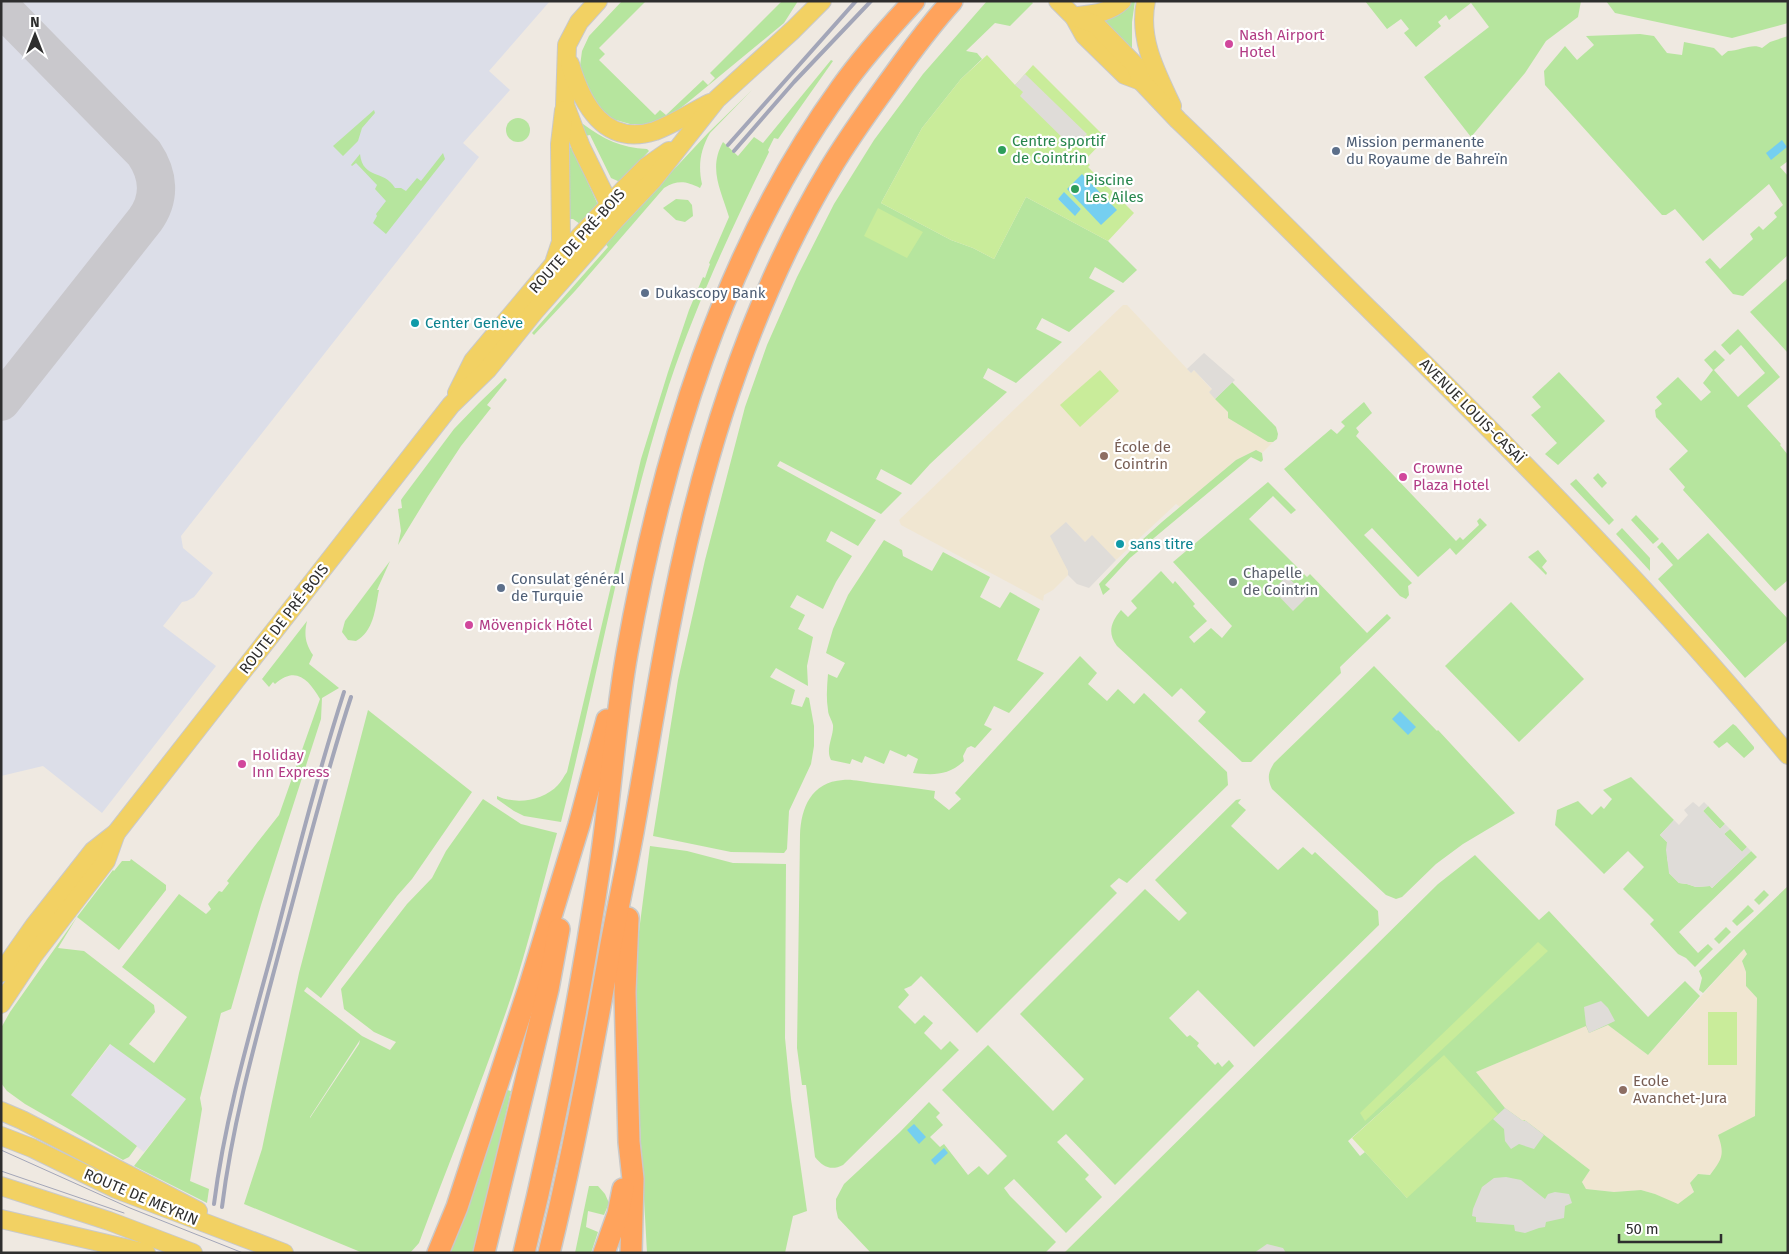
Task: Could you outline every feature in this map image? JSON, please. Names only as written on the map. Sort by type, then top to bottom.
[{"type":"highway","points":[[438,1253],[457,1207],[485,1126],[579,825],[626,656],[672,456],[691,394],[731,286],[764,216],[819,121],[862,61],[914,1]]},
{"type":"highway","points":[[549,1253],[585,1090],[633,833],[654,704],[683,559],[704,474],[734,376],[764,300],[790,242],[812,201],[854,132],[916,44],[952,1]]},
{"type":"highway","points":[[901,65],[966,1]]},
{"type":"highway","points":[[524,1253],[561,1086],[588,940],[601,856],[626,656]]},
{"type":"highway","points":[[484,1253],[548,989],[579,825]]},
{"type":"highway","points":[[631,1253],[633,1179],[629,1142],[625,969],[633,833]]},
{"type":"highway","points":[[604,1253],[618,1214],[629,1142]]},
{"type":"main road","points":[[553,265],[561,242],[560,144],[565,105],[566,51],[574,30],[598,1]]},
{"type":"main road","name":"ROUTE DE PRÉ-BOIS","points":[[451,405],[473,361],[553,265],[613,211],[654,180],[717,99],[822,1]]},
{"type":"main road","name":"AVENUE LOUIS-CASAÏ","points":[[1058,1],[1074,17],[1084,35],[1125,75],[1141,81],[1178,120],[1516,454],[1571,511],[1742,700],[1788,755]]},
{"type":"main road","points":[[1074,17],[1105,12],[1122,1]]},
{"type":"main road","points":[[1146,1],[1144,21],[1148,51],[1178,120]]},
{"type":"main road","points":[[566,51],[584,103],[608,128],[618,132],[636,134],[656,130],[717,99]]},
{"type":"main road","points":[[565,105],[581,147],[613,211]]},
{"type":"main road","name":"ROUTE DE PRÉ-BOIS","points":[[1,973],[34,926],[93,851],[116,833],[451,405],[488,369],[613,211]]},
{"type":"main road","name":"ROUTE DE PRÉ-BOIS","points":[[1,1004],[33,956],[106,861],[116,833]]},
{"type":"main road","points":[[1,1099],[22,1120]]},
{"type":"main road","points":[[1,1111],[203,1213],[232,1232]]},
{"type":"main road","name":"ROUTE DE MEYRIN","points":[[1,1136],[174,1212],[232,1232],[284,1253]]},
{"type":"main road","name":"ROUTE DE MEYRIN","points":[[1,1186],[109,1221],[193,1253]]},
{"type":"main road","points":[[1,1219],[146,1253]]},
{"type":"shaded area","points":[[1,1],[550,1],[489,71],[510,90],[463,143],[479,157],[181,536],[183,548],[213,573],[194,597],[182,602],[163,626],[216,666],[102,813],[43,766],[1,776]]},
{"type":"shaded area","points":[[1025,74],[1087,134],[1073,148],[1020,96],[1023,92],[1015,85]]},
{"type":"shaded area","name":"École de Cointrin","points":[[1123,305],[1127,305],[1191,373],[1194,370],[1212,390],[1209,392],[1268,442],[1273,442],[1262,453],[1256,450],[1236,460],[1180,507],[1176,504],[1116,560],[1092,536],[1085,542],[1066,522],[1068,575],[1053,590],[1044,595],[1043,601],[901,525],[899,520]]},
{"type":"shaded area","points":[[1204,353],[1235,380],[1215,399],[1209,392],[1212,389],[1194,370],[1191,373],[1187,369]]},
{"type":"shaded area","points":[[1066,522],[1085,542],[1092,535],[1116,560],[1089,588],[1077,584],[1068,575],[1068,571],[1050,536]]},
{"type":"shaded area","points":[[1287,576],[1307,597],[1293,611],[1273,590]]},
{"type":"shaded area","points":[[1693,802],[1699,807],[1704,802],[1708,806],[1703,811],[1720,829],[1725,824],[1730,829],[1724,834],[1742,852],[1747,847],[1751,851],[1712,888],[1710,886],[1696,887],[1679,883],[1669,873],[1666,850],[1667,842],[1660,835],[1674,820],[1679,825],[1688,815],[1684,810]]},
{"type":"shaded area","name":"Ecole Avanchet-Jura","points":[[1744,949],[1747,954],[1742,961],[1746,972],[1746,986],[1757,998],[1755,1117],[1718,1135],[1722,1146],[1722,1159],[1710,1175],[1698,1174],[1690,1183],[1694,1192],[1678,1205],[1655,1194],[1641,1190],[1614,1192],[1586,1189],[1582,1182],[1590,1170],[1526,1121],[1523,1121],[1505,1108],[1476,1072],[1586,1025],[1589,1033],[1608,1025],[1648,1055]]},
{"type":"shaded area","points":[[1601,1001],[1608,1008],[1615,1021],[1589,1033],[1584,1007]]},
{"type":"shaded area","points":[[111,1044],[186,1099],[144,1152],[71,1095]]},
{"type":"shaded area","points":[[1505,1108],[1544,1135],[1534,1149],[1519,1144],[1511,1149],[1505,1141],[1504,1129],[1493,1119]]},
{"type":"shaded area","points":[[1506,1177],[1521,1180],[1545,1199],[1548,1194],[1555,1192],[1569,1194],[1572,1203],[1565,1206],[1564,1218],[1546,1222],[1545,1227],[1525,1233],[1515,1231],[1514,1225],[1476,1222],[1476,1217],[1472,1216],[1473,1209],[1482,1187],[1494,1178]]},
{"type":"shaded area","points":[[1267,1244],[1283,1248],[1286,1253],[1254,1253]]},
{"type":"green space","points":[[622,1],[646,1],[599,48],[605,54],[599,60],[655,115],[660,110],[666,115],[703,80],[708,85],[715,78],[710,73],[782,1],[798,1],[784,23],[687,103],[671,115],[650,124],[630,124],[609,118],[589,97],[580,66],[582,51],[589,36]]},
{"type":"green space","points":[[987,1],[1031,1],[1033,3],[1010,26],[995,23],[966,51],[977,53],[982,59],[961,79],[922,128],[881,203],[951,240],[973,248],[994,259],[1026,197],[1108,241],[1137,270],[1123,283],[1095,267],[1089,278],[1115,291],[1069,332],[1042,318],[1036,329],[1062,342],[1016,383],[988,368],[983,378],[1007,392],[930,464],[911,485],[881,469],[876,479],[902,493],[881,514],[780,461],[777,466],[876,520],[858,546],[831,531],[826,541],[852,556],[836,582],[823,609],[797,595],[790,607],[805,615],[798,629],[813,637],[807,666],[808,686],[776,668],[770,677],[795,690],[791,704],[802,707],[806,697],[809,698],[814,726],[814,746],[811,764],[789,811],[787,849],[784,853],[731,852],[653,836],[678,680],[705,560],[745,407],[767,345],[797,277],[834,204],[874,140],[923,74]]},
{"type":"green space","points":[[1130,1],[1135,1],[1132,22],[1132,49],[1102,25],[1105,18]]},
{"type":"green space","points":[[1365,1],[1581,1],[1578,17],[1546,41],[1525,73],[1471,137],[1424,77],[1489,27],[1471,3],[1449,20],[1446,15],[1438,22],[1441,26],[1416,47],[1404,33],[1409,29],[1401,19],[1387,29]]},
{"type":"green space","points":[[1606,1],[1788,1],[1788,23],[1732,38],[1615,13]]},
{"type":"green space","points":[[1640,34],[1654,36],[1667,53],[1682,55],[1684,42],[1714,48],[1722,56],[1728,51],[1754,46],[1762,48],[1770,42],[1788,36],[1788,161],[1780,167],[1788,176],[1788,255],[1743,296],[1733,294],[1705,262],[1710,258],[1720,269],[1753,239],[1750,234],[1759,226],[1763,230],[1777,217],[1774,213],[1783,205],[1769,184],[1703,241],[1675,209],[1666,215],[1662,215],[1545,85],[1544,71],[1565,46],[1577,60],[1594,45],[1586,36]]},
{"type":"green space","name":"Centre sportif de Cointrin","points":[[987,55],[1015,85],[1033,65],[1106,138],[1085,160],[1090,165],[1088,167],[1134,213],[1108,241],[1026,197],[994,259],[973,248],[951,240],[881,203],[922,128],[961,79]],"holes":[[[1064,193],[1081,209],[1075,215],[1058,199]]]},
{"type":"green space","points":[[831,60],[833,61],[778,139],[774,138],[768,150],[769,152],[715,267],[669,385],[624,548],[561,822],[524,816],[497,799],[497,796],[504,799],[521,801],[537,798],[545,795],[559,784],[567,772],[641,459],[689,310],[703,277],[705,278],[709,263],[729,217],[717,180],[716,170],[716,161],[723,142],[738,156],[754,137],[763,143]]},
{"type":"green space","points":[[752,90],[710,133],[701,158],[702,184],[700,188],[682,182],[664,188],[575,291],[534,335],[532,333],[608,247],[605,243],[708,133]]},
{"type":"green space","points":[[374,110],[375,113],[362,128],[358,141],[343,156],[333,146]]},
{"type":"green space","points":[[518,118],[527,121],[530,130],[527,139],[518,142],[509,139],[506,130],[509,121]]},
{"type":"green space","points":[[583,124],[613,142],[649,151],[620,182],[611,178],[590,135],[585,136],[580,127]]},
{"type":"green space","points":[[572,147],[598,205],[580,224],[573,219],[569,219],[568,148]]},
{"type":"green space","points":[[443,153],[445,159],[386,234],[373,223],[377,216],[376,214],[386,201],[375,189],[377,185],[356,163],[351,165],[360,154],[365,168],[385,178],[395,188],[401,188],[406,191],[417,178],[421,181]]},
{"type":"green space","points":[[676,199],[688,200],[692,205],[693,216],[685,222],[676,220],[663,208]]},
{"type":"green space","points":[[878,208],[923,232],[907,258],[864,236]]},
{"type":"green space","points":[[1788,278],[1788,353],[1750,312]]},
{"type":"green space","points":[[1738,329],[1780,377],[1747,406],[1781,444],[1788,455],[1788,580],[1775,591],[1683,490],[1685,487],[1669,469],[1688,451],[1656,417],[1655,410],[1662,404],[1656,397],[1678,377],[1701,401],[1711,392],[1703,383],[1713,370],[1704,360],[1715,350],[1725,360],[1714,370],[1738,397],[1765,373],[1741,345],[1730,355],[1721,345]]},
{"type":"green space","points":[[1100,370],[1119,391],[1080,427],[1060,405]]},
{"type":"green space","points":[[1559,372],[1605,421],[1558,465],[1545,454],[1557,443],[1531,415],[1541,407],[1532,397]]},
{"type":"green space","points":[[505,378],[507,380],[487,405],[491,408],[461,446],[398,545],[401,531],[398,509],[402,508],[401,500],[454,429]]},
{"type":"green space","points":[[1232,382],[1276,427],[1277,439],[1273,442],[1268,442],[1228,418],[1228,412],[1215,399]]},
{"type":"green space","points":[[1364,402],[1372,413],[1356,428],[1359,432],[1356,436],[1456,541],[1460,537],[1463,540],[1479,525],[1477,521],[1480,518],[1487,525],[1456,555],[1450,548],[1418,577],[1372,528],[1364,535],[1412,583],[1408,586],[1409,595],[1406,599],[1400,596],[1284,469],[1331,429],[1337,434],[1345,426],[1341,422]]},
{"type":"green space","points":[[1256,450],[1262,453],[1263,460],[1261,462],[1251,457],[1130,558],[1105,585],[1110,589],[1103,595],[1099,584],[1131,550],[1236,460]]},
{"type":"green space","points":[[1598,473],[1607,483],[1602,488],[1593,478]]},
{"type":"green space","points":[[1576,479],[1614,520],[1609,525],[1570,484]]},
{"type":"green space","points":[[1268,482],[1296,510],[1291,514],[1273,496],[1249,519],[1307,577],[1310,574],[1367,633],[1387,614],[1391,618],[1340,667],[1341,673],[1251,762],[1242,762],[1198,721],[1206,712],[1181,688],[1172,697],[1117,646],[1111,632],[1113,623],[1121,610],[1128,617],[1137,608],[1131,601],[1161,571],[1173,584],[1175,581],[1195,604],[1193,606],[1207,621],[1189,637],[1194,643],[1211,628],[1222,638],[1232,626],[1173,562]]},
{"type":"green space","points":[[1636,515],[1659,539],[1653,544],[1631,520]]},
{"type":"green space","points":[[1622,528],[1650,558],[1650,571],[1616,534]]},
{"type":"green space","points":[[1708,533],[1788,619],[1788,640],[1745,678],[1658,579],[1673,565],[1657,547],[1662,542],[1678,560]]},
{"type":"green space","points":[[884,540],[902,550],[903,556],[932,571],[943,552],[990,577],[980,597],[1000,608],[1010,592],[1040,609],[1017,660],[1044,673],[1009,713],[994,706],[984,725],[992,729],[975,748],[971,746],[967,748],[963,756],[964,761],[946,772],[934,774],[913,773],[918,759],[908,754],[906,757],[890,750],[884,764],[865,756],[862,763],[852,759],[850,764],[831,760],[829,756],[833,725],[827,706],[828,674],[837,678],[845,663],[826,653],[833,629],[848,595]]},
{"type":"green space","points":[[1538,550],[1547,561],[1542,567],[1547,573],[1546,575],[1528,557]]},
{"type":"green space","points":[[390,561],[377,590],[379,590],[373,619],[367,631],[356,641],[348,640],[342,632],[345,621]]},
{"type":"green space","points":[[1511,602],[1584,679],[1519,742],[1445,666]]},
{"type":"green space","points":[[307,621],[306,638],[313,655],[309,664],[339,688],[322,698],[321,719],[261,905],[231,1009],[221,1013],[200,1098],[202,1109],[190,1181],[209,1189],[207,1203],[134,1166],[186,1099],[110,1044],[71,1095],[137,1146],[129,1157],[123,1160],[25,1104],[7,1091],[1,1083],[1,1028],[10,1012],[77,917],[58,948],[84,951],[154,1005],[155,1012],[129,1044],[154,1063],[187,1017],[122,967],[179,894],[206,914],[211,909],[208,904],[219,891],[222,892],[229,883],[227,881],[279,815],[320,699],[306,681],[296,675],[283,678],[275,684],[273,682],[269,687],[262,679]]},
{"type":"green space","points":[[1080,656],[1097,673],[1088,684],[1107,701],[1118,689],[1134,704],[1144,693],[1227,772],[1228,785],[1127,883],[1119,878],[1110,886],[1117,893],[977,1033],[921,976],[911,986],[904,989],[909,995],[898,1007],[915,1024],[924,1015],[933,1023],[924,1033],[941,1050],[950,1041],[959,1050],[843,1165],[835,1168],[824,1166],[815,1157],[806,1085],[802,1085],[797,1048],[800,835],[803,815],[810,798],[816,791],[832,782],[854,780],[935,791],[934,798],[949,810],[961,799],[955,793]]},
{"type":"green space","points":[[1374,666],[1438,730],[1515,813],[1463,844],[1436,864],[1402,897],[1396,899],[1386,895],[1272,789],[1269,782],[1269,773],[1274,763]]},
{"type":"green space","points":[[368,710],[472,792],[412,879],[397,896],[321,998],[307,987],[304,991],[362,1036],[390,1050],[396,1042],[374,1032],[344,1009],[341,989],[407,904],[432,878],[446,851],[483,799],[521,824],[557,833],[525,952],[502,1023],[419,1243],[410,1253],[363,1253],[244,1204],[262,1149],[299,973]],"holes":[[[360,1040],[359,1044],[310,1118]]]},
{"type":"green space","points":[[1733,724],[1754,747],[1744,758],[1727,742],[1719,748],[1713,742]]},
{"type":"green space","points":[[1631,777],[1674,820],[1660,835],[1667,842],[1669,873],[1679,883],[1696,887],[1710,886],[1712,888],[1751,851],[1757,857],[1679,932],[1698,953],[1708,944],[1713,949],[1695,967],[1686,958],[1678,954],[1650,924],[1654,920],[1623,889],[1644,867],[1628,851],[1604,874],[1555,825],[1557,810],[1578,801],[1592,815],[1601,806],[1604,809],[1612,799],[1603,790]]},
{"type":"green space","points":[[1241,799],[1238,803],[1246,810],[1231,826],[1278,870],[1303,847],[1312,855],[1315,852],[1378,911],[1379,925],[1254,1047],[1198,990],[1169,1018],[1187,1037],[1190,1035],[1199,1043],[1197,1046],[1215,1065],[1218,1062],[1222,1067],[1229,1060],[1234,1066],[1115,1185],[1066,1134],[1057,1142],[1089,1175],[1085,1179],[1102,1197],[1066,1233],[1014,1179],[1004,1188],[1056,1242],[1045,1253],[871,1253],[838,1218],[836,1199],[844,1184],[929,1102],[940,1113],[936,1117],[943,1125],[930,1137],[940,1147],[944,1144],[968,1175],[979,1166],[988,1175],[1007,1156],[942,1090],[988,1045],[1053,1111],[1084,1079],[1020,1014],[1145,889],[1179,921],[1187,913],[1155,880],[1236,800]]},
{"type":"green space","points":[[1708,806],[1725,824],[1720,829],[1703,811]]},
{"type":"green space","points":[[1730,829],[1747,847],[1742,852],[1724,834]]},
{"type":"green space","points":[[650,846],[687,851],[733,863],[786,864],[785,1038],[791,1099],[807,1211],[793,1216],[785,1253],[647,1253],[634,1016],[638,939]]},
{"type":"green space","points":[[1475,855],[1539,920],[1549,911],[1648,1017],[1685,981],[1700,996],[1648,1055],[1608,1025],[1589,1033],[1586,1026],[1476,1072],[1505,1108],[1523,1121],[1526,1121],[1590,1170],[1582,1182],[1586,1189],[1614,1192],[1641,1190],[1678,1204],[1694,1192],[1690,1183],[1698,1174],[1710,1175],[1717,1165],[1722,1152],[1718,1135],[1755,1116],[1757,998],[1746,986],[1746,972],[1742,961],[1747,954],[1744,949],[1703,993],[1699,990],[1702,978],[1699,971],[1788,886],[1788,1253],[1064,1253],[1438,884]],"holes":[[[1444,1056],[1407,1198],[1365,1152],[1360,1156],[1348,1141]]]},
{"type":"green space","points":[[131,859],[166,885],[166,890],[119,950],[77,917],[122,861],[130,861]]},
{"type":"green space","points":[[1764,890],[1769,895],[1759,905],[1754,900]]},
{"type":"green space","points":[[1748,905],[1754,911],[1737,926],[1732,921]]},
{"type":"green space","points":[[1726,927],[1731,932],[1719,944],[1714,939]]},
{"type":"green space","points":[[1538,942],[1548,951],[1365,1121],[1360,1113]]},
{"type":"green space","points":[[1708,1012],[1737,1012],[1737,1065],[1708,1065]]},
{"type":"green space","points":[[1444,1055],[1498,1114],[1407,1198],[1352,1138]]},
{"type":"green space","points":[[504,1089],[511,1091],[474,1253],[448,1253]]},
{"type":"green space","points":[[589,1186],[598,1186],[605,1194],[609,1203],[604,1215],[588,1211],[586,1227],[598,1232],[591,1253],[575,1253]]},
{"type":"water","points":[[1782,140],[1787,147],[1771,160],[1766,153]]},
{"type":"water","points":[[1082,174],[1117,210],[1101,225],[1067,189]]},
{"type":"water","points":[[1064,192],[1081,209],[1075,216],[1058,199]]},
{"type":"water","points":[[1400,711],[1416,727],[1408,735],[1392,719]]},
{"type":"water","points":[[914,1124],[926,1137],[919,1144],[907,1130]]},
{"type":"water","points":[[944,1148],[948,1153],[935,1165],[931,1160]]},
{"type":"taxiway","points":[[1,7],[144,153],[153,170],[156,186],[154,203],[145,220],[1,402]]},
{"type":"tram line","points":[[1,1150],[130,1208],[243,1253]]},
{"type":"tram line","points":[[1,1171],[124,1213]]},
{"type":"railway","points":[[728,145],[856,1]]},
{"type":"railway","points":[[734,151],[794,82],[871,1]]},
{"type":"railway","points":[[214,1204],[231,1107],[239,1075],[307,820],[344,692]]},
{"type":"railway","points":[[222,1207],[239,1108],[255,1043],[323,790],[351,697]]},
{"type":"place","name":"Nash Airport Hotel","points":[[1229,44]]},
{"type":"place","name":"Centre sportif de Cointrin","points":[[1002,150]]},
{"type":"place","name":"Mission permanente du Royaume de Bahreïn","points":[[1336,151]]},
{"type":"place","name":"Piscine Les Ailes","points":[[1075,189]]},
{"type":"place","name":"Dukascopy Bank","points":[[645,293]]},
{"type":"place","name":"Center Genève","points":[[415,323]]},
{"type":"place","name":"École de Cointrin","points":[[1104,456]]},
{"type":"place","name":"Crowne Plaza Hotel","points":[[1403,477]]},
{"type":"place","name":"sans titre","points":[[1120,544]]},
{"type":"place","name":"Chapelle de Cointrin","points":[[1233,582]]},
{"type":"place","name":"Consulat général de Turquie","points":[[501,588]]},
{"type":"place","name":"Mövenpick Hôtel","points":[[469,625]]},
{"type":"place","name":"Holiday Inn Express","points":[[242,764]]},
{"type":"place","name":"Ecole Avanchet-Jura","points":[[1623,1090]]}]
